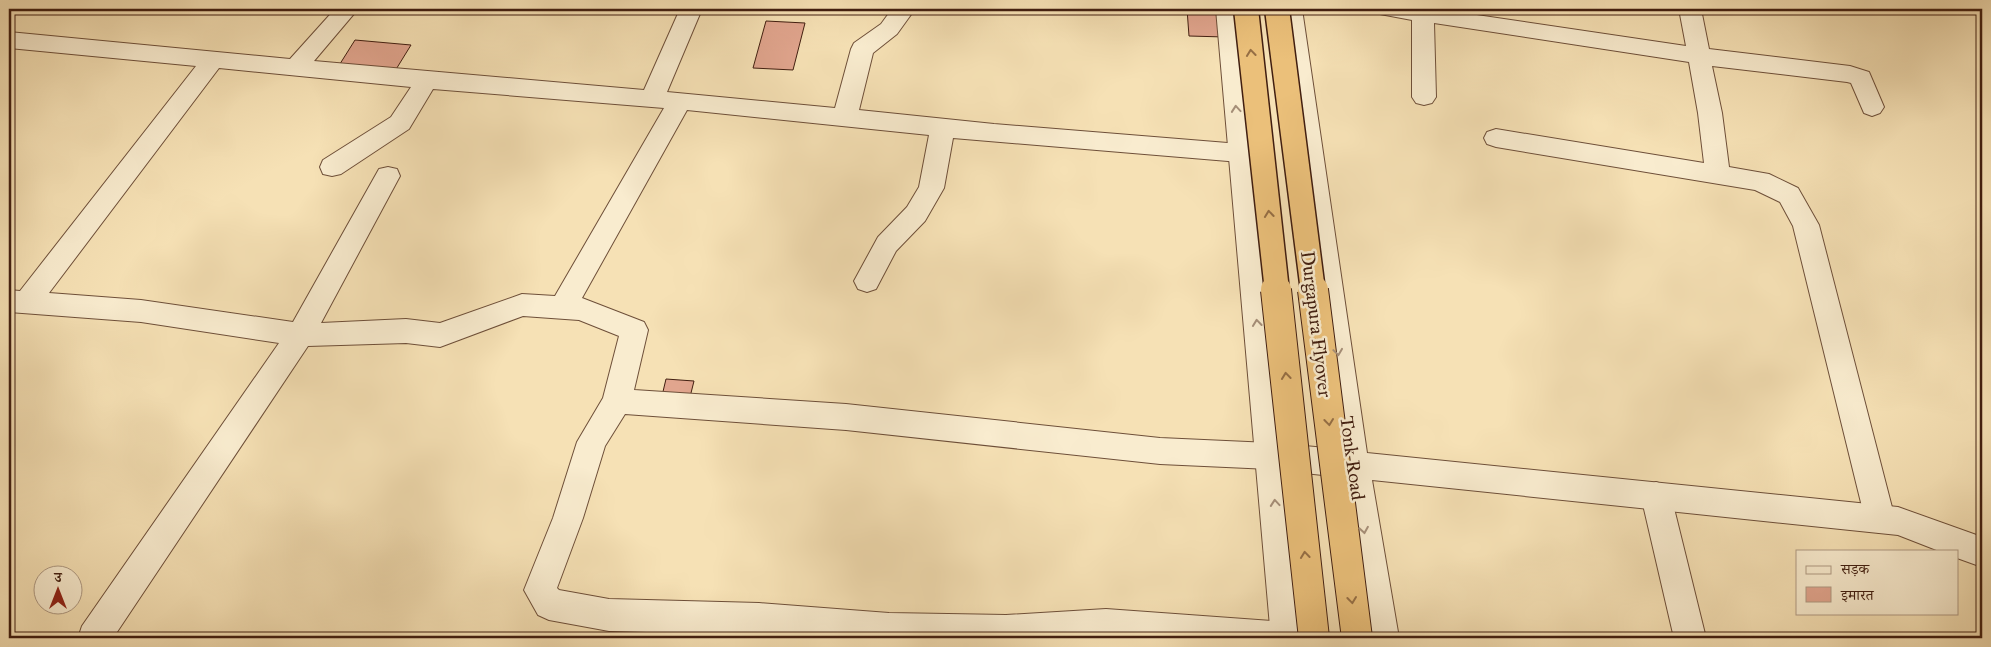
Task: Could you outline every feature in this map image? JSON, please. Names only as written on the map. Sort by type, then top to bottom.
[{"type":"main road","name":"Durgapura Flyover","points":[[1246,9],[1314,638]]},
{"type":"main road","name":"Durgapura Flyover","points":[[1277,9],[1357,638]]},
{"type":"street","points":[[295,68],[348,9]]},
{"type":"street","points":[[652,99],[691,9]]},
{"type":"street","points":[[845,117],[862,49],[889,29],[904,9]]},
{"type":"street","points":[[17,302],[141,311],[300,335],[406,331],[440,335],[522,305],[581,309],[634,330],[617,400],[592,442],[568,518],[540,590],[549,604],[609,615],[759,619],[889,629],[1006,630],[1106,625],[1287,638],[1227,9]]},
{"type":"street","name":"Tonk Road","points":[[1291,9],[1354,466],[1383,638]]},
{"type":"street","points":[[1388,9],[1423,11],[1699,56],[1855,75],[1863,82],[1872,107]]},
{"type":"street","points":[[1690,9],[1710,113],[1718,175]]},
{"type":"street","points":[[1423,11],[1424,97]]},
{"type":"street","points":[[9,40],[212,61],[680,101],[943,127],[1240,153]]},
{"type":"street","points":[[17,302],[212,61]]},
{"type":"street","points":[[332,167],[400,123],[427,80]]},
{"type":"street","points":[[562,308],[680,101]]},
{"type":"street","points":[[867,281],[887,244],[916,214],[930,188],[943,127]]},
{"type":"street","points":[[1496,138],[1760,181],[1788,195],[1806,225],[1880,519]]},
{"type":"street","points":[[94,638],[300,335],[388,176]]},
{"type":"street","points":[[617,400],[846,417],[1160,451],[1270,456],[1898,521],[1982,552]]},
{"type":"street","points":[[1656,496],[1690,638]]},
{"type":"building","points":[[1187,9],[1221,9],[1225,37],[1189,36]]},
{"type":"building","points":[[766,21],[805,23],[793,70],[753,68]]},
{"type":"building","points":[[355,40],[411,45],[395,71],[338,67]]},
{"type":"building","points":[[666,379],[694,381],[689,401],[661,400]]}]
